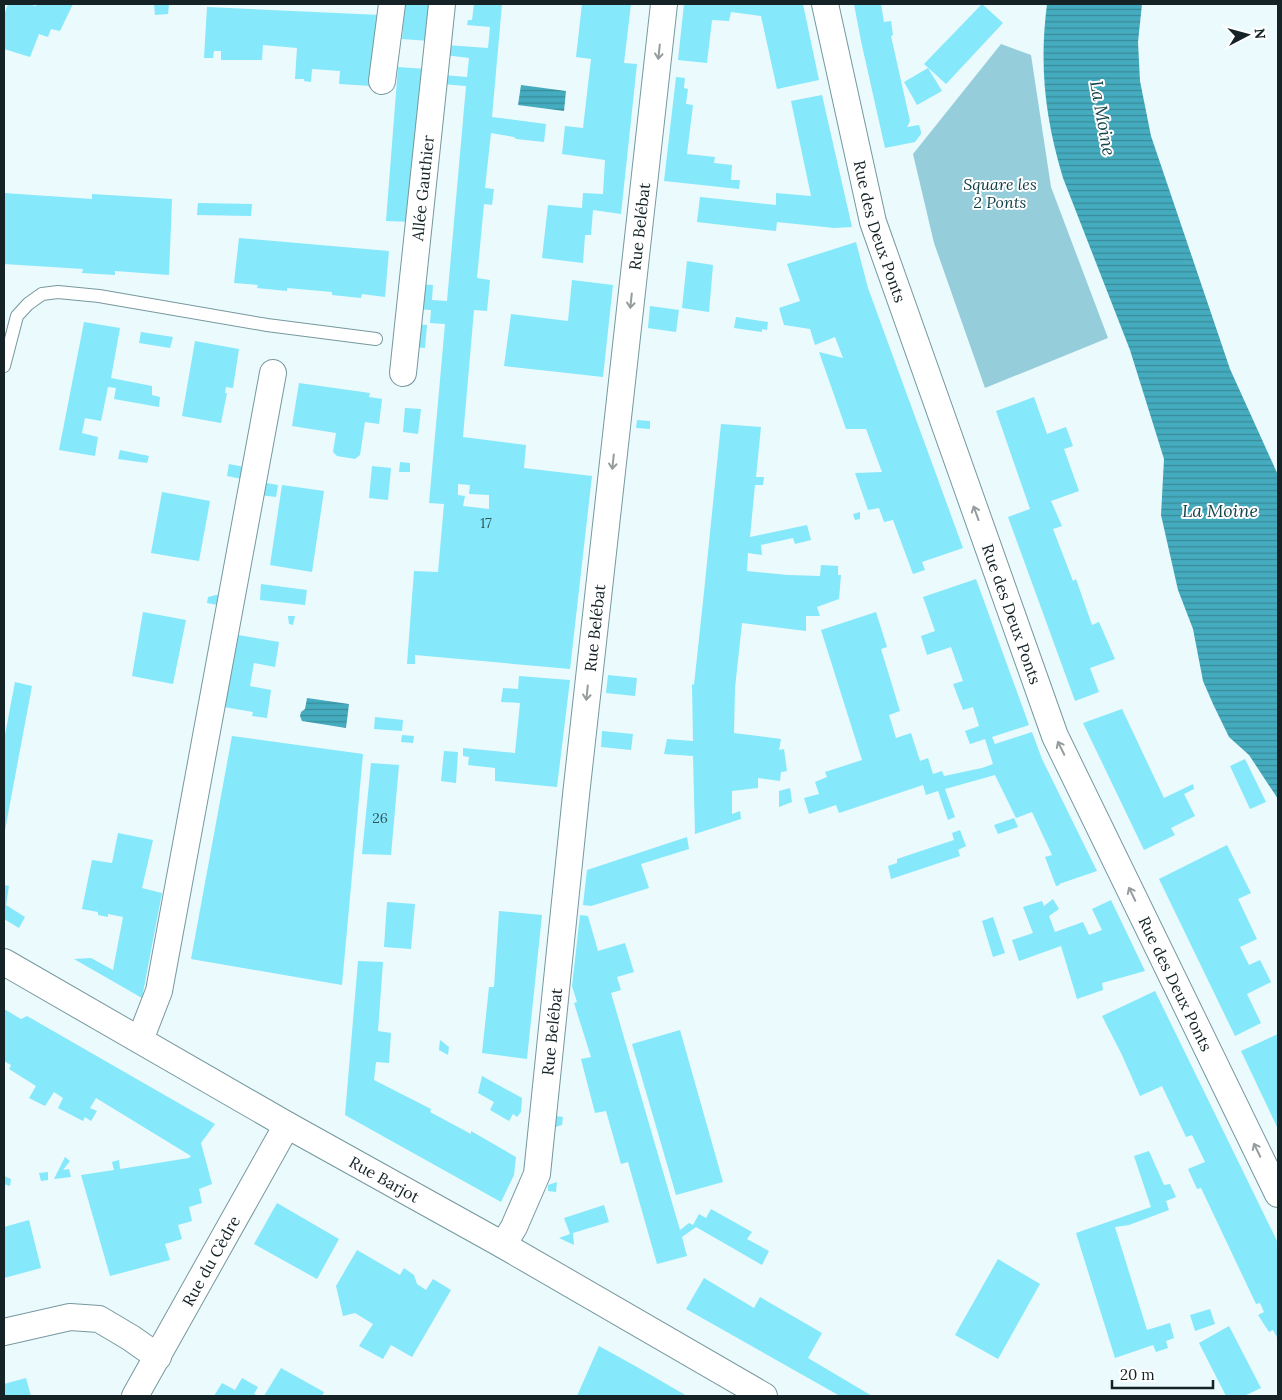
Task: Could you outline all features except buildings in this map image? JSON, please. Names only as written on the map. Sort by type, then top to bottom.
[{"type":"street","points":[[382,81],[392,4]]},
{"type":"street","name":"Allée Gauthier","points":[[403,373],[442,4]]},
{"type":"street","name":"Rue Belébat","points":[[504,1245],[537,1174],[576,795],[664,4]]},
{"type":"street","name":"Rue des Deux Ponts","points":[[825,4],[873,222],[1055,736],[1278,1194]]},
{"type":"street","points":[[140,1040],[159,991],[273,373]]},
{"type":"street","name":"Rue Barjot","points":[[4,962],[287,1125],[504,1245],[764,1396]]},
{"type":"street","name":"Rue du Cèdre","points":[[135,1396],[287,1125]]},
{"type":"street","points":[[4,1332],[70,1318],[99,1320],[131,1338],[158,1357]]},
{"type":"lane","points":[[4,366],[17,316],[28,304],[42,294],[58,292],[99,296],[267,325],[376,339]]},
{"type":"green space","name":"Square les 2 Ponts","points":[[1001,44],[1031,55],[1051,187],[1108,338],[985,388],[934,243],[913,154]]},
{"type":"water","name":"La Moine","points":[[1047,4],[1142,4],[1138,42],[1140,81],[1151,136],[1230,369],[1278,475],[1278,799],[1249,755],[1229,737],[1203,681],[1193,629],[1178,590],[1161,515],[1164,459],[1130,350],[1063,178],[1057,156],[1045,92],[1044,49]]},
{"type":"water","points":[[521,85],[566,91],[564,111],[518,105]]},
{"type":"water","points":[[307,698],[349,704],[346,728],[302,721],[300,716],[301,712],[305,709]]}]
